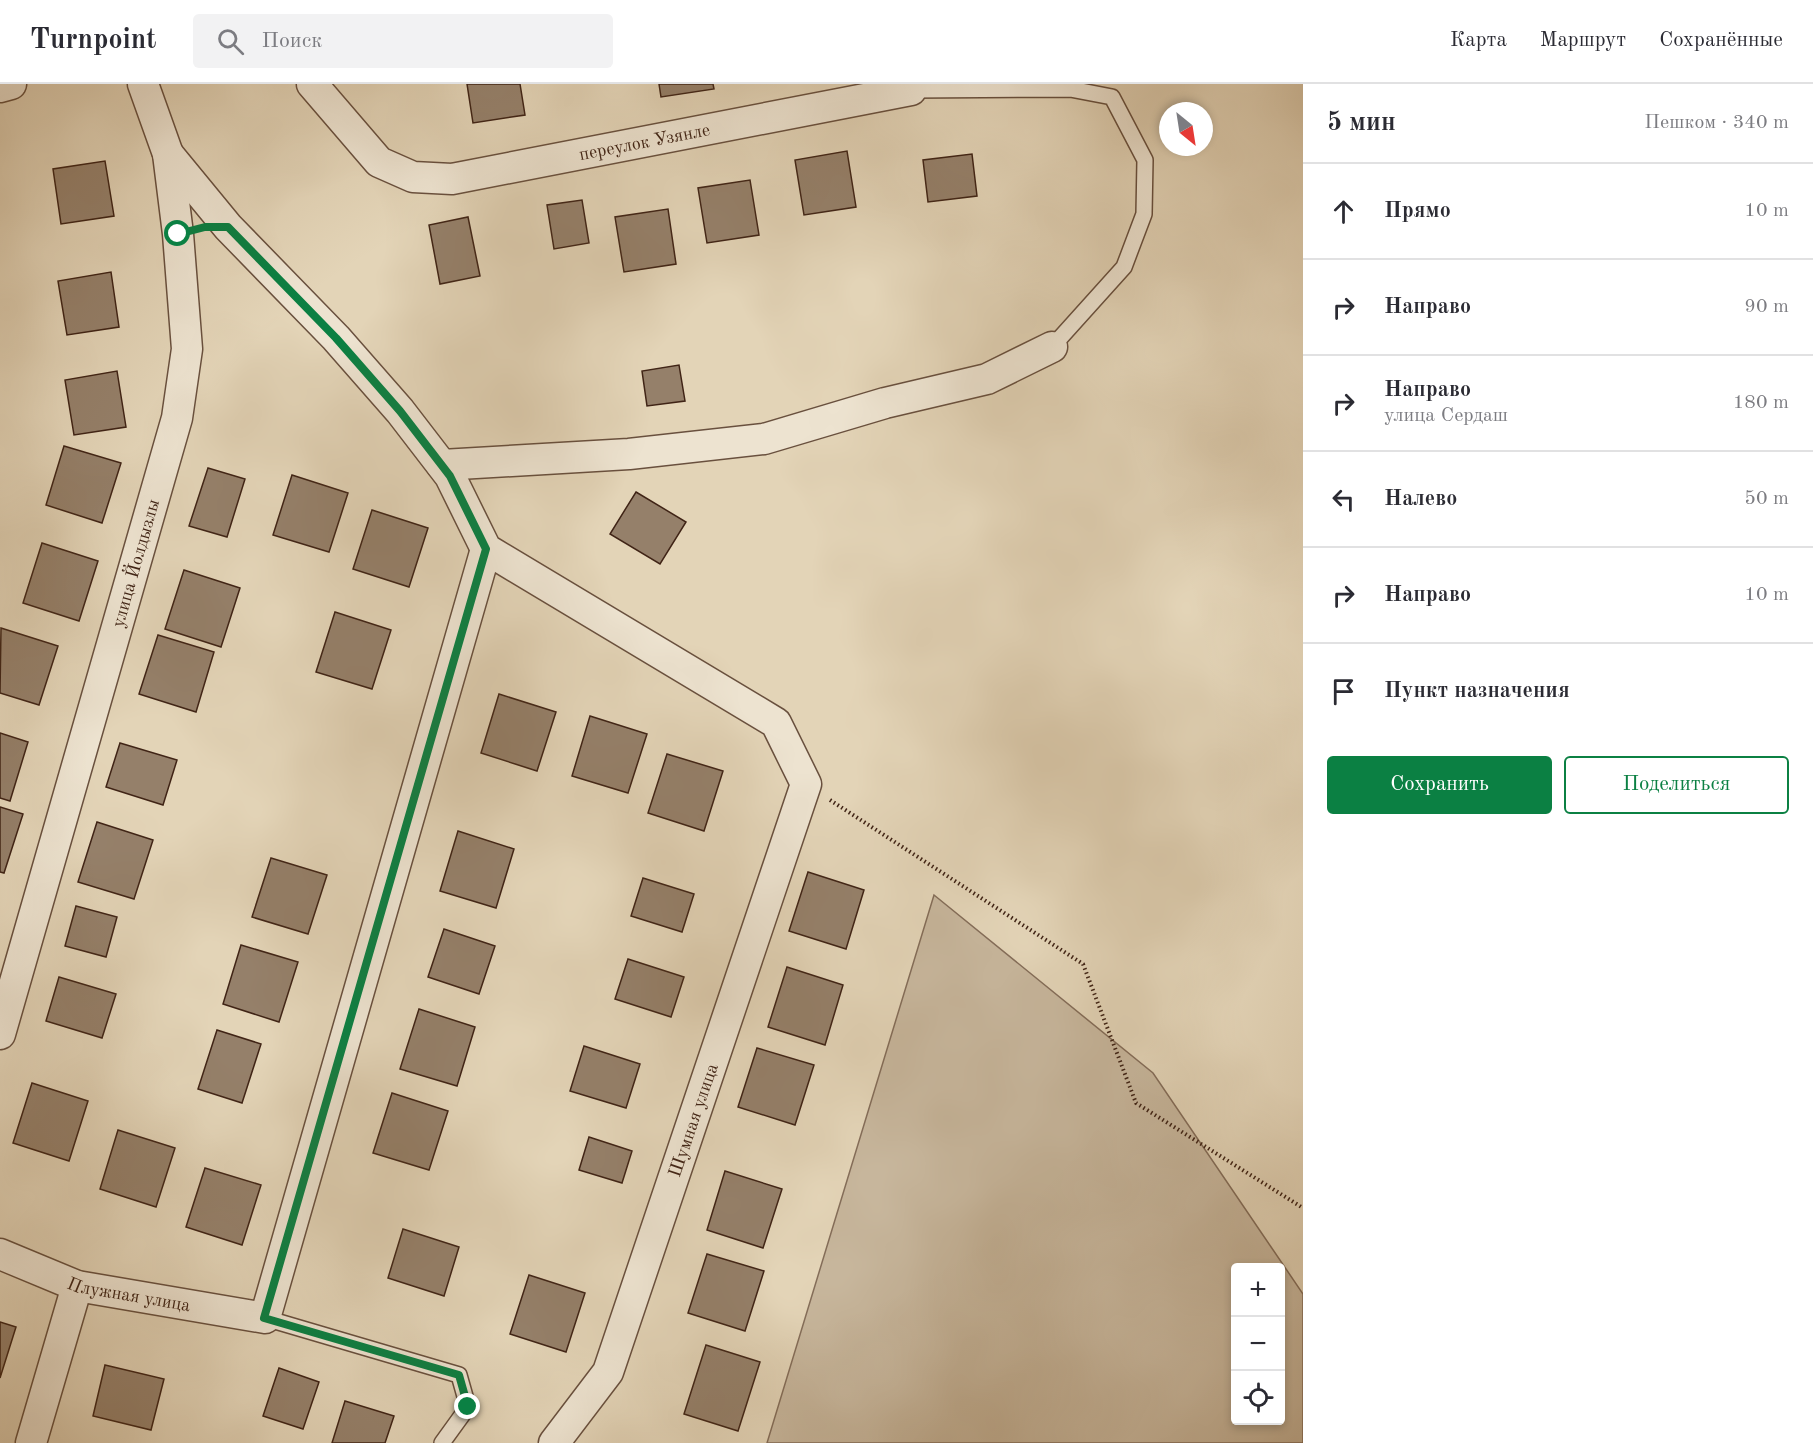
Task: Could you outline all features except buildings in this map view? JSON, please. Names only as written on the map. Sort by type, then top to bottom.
[{"type":"street","points":[[0,87],[11,84]]},
{"type":"street","name":"улица Йолдызлы","points":[[0,1034],[177,418],[187,349],[178,234],[168,154],[143,84]]},
{"type":"street","name":"переулок Узянле","points":[[312,84],[379,162],[413,177],[452,179],[911,87]]},
{"type":"street","points":[[168,154],[228,227],[336,338],[400,411],[450,476],[486,549],[776,723],[806,784]]},
{"type":"street","points":[[178,234],[205,227],[228,227]]},
{"type":"street","points":[[442,465],[629,454],[764,439],[885,403],[987,379],[1052,347]]},
{"type":"street","points":[[264,1318],[486,549]]},
{"type":"street","name":"Шумная улица","points":[[554,1443],[608,1372],[806,784]]},
{"type":"street","name":"Плужная улица","points":[[0,1254],[76,1286],[264,1318]]},
{"type":"street","points":[[31,1443],[76,1286]]},
{"type":"lane","points":[[911,87],[1070,89],[1112,97],[1145,160],[1144,214],[1124,267],[1052,347]]},
{"type":"lane","points":[[264,1318],[459,1375],[468,1407],[442,1443]]},
{"type":"path","points":[[806,784],[1083,964],[1136,1103],[1303,1208]]},
{"type":"shaded area","points":[[934,895],[1153,1073],[1282,1263],[1231,1263],[1231,1425],[1285,1425],[1285,1267],[1303,1294],[1303,1443],[767,1443]]},
{"type":"route","points":[[178,234],[205,227],[228,227],[336,338],[400,411],[450,476],[486,549],[264,1318],[459,1375],[468,1407]]}]
